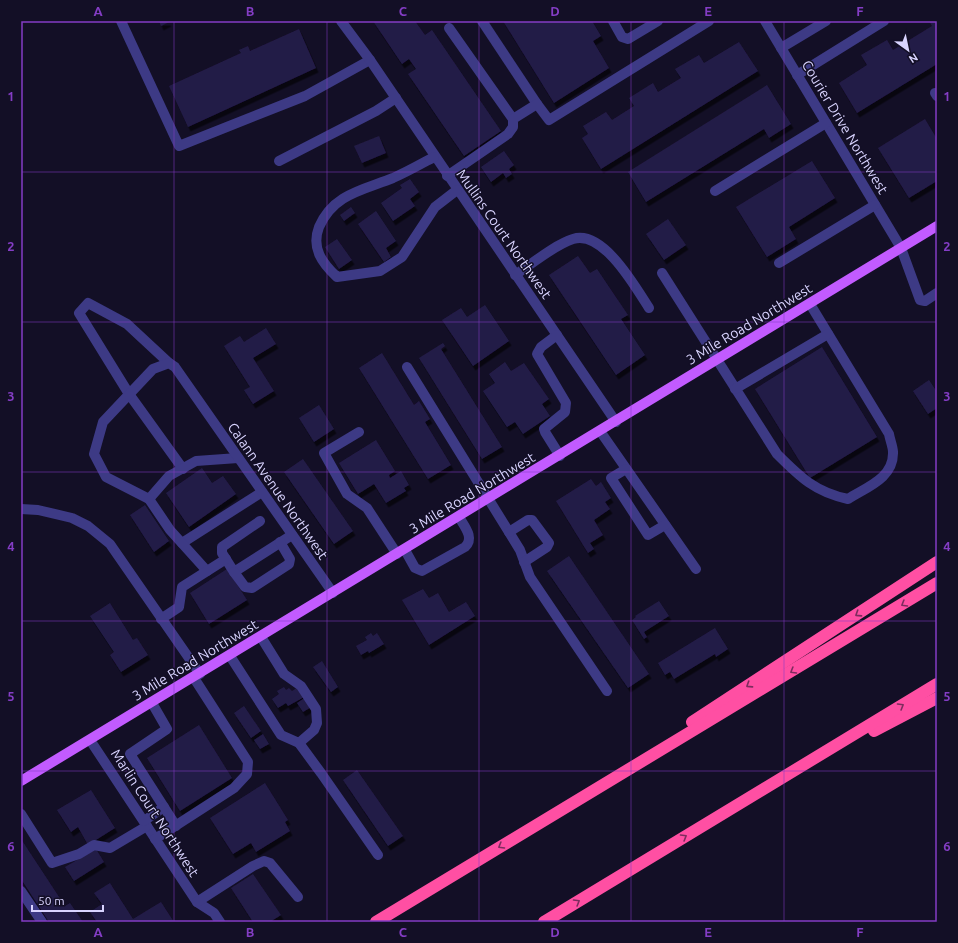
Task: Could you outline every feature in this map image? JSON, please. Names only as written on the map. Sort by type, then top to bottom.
[{"type":"highway","points":[[521,834],[937,562]]},
{"type":"highway","points":[[376,922],[937,583]]},
{"type":"highway","points":[[544,922],[937,684]]},
{"type":"highway","points":[[760,792],[937,698]]},
{"type":"main road","name":"3 Mile Road Northwest","points":[[21,781],[333,594],[937,226]]},
{"type":"street","points":[[121,21],[179,146],[305,96],[370,60]]},
{"type":"street","name":"Mullins Court Northwest","points":[[341,21],[370,60],[447,176],[616,422]]},
{"type":"street","points":[[482,21],[549,120],[709,21]]},
{"type":"street","points":[[613,21],[622,37],[628,39],[658,21]]},
{"type":"street","name":"Courier Drive Northwest","points":[[764,21],[901,248],[920,300],[925,301],[937,293]]},
{"type":"street","points":[[781,48],[826,21]]},
{"type":"street","points":[[797,75],[884,21]]},
{"type":"street","points":[[447,176],[508,134],[513,127],[513,119],[449,28]]},
{"type":"street","points":[[279,161],[345,125],[376,111],[396,98]]},
{"type":"street","points":[[513,119],[537,104]]},
{"type":"street","points":[[715,191],[826,123]]},
{"type":"street","points":[[434,156],[394,178],[360,190],[333,204],[324,215],[315,236],[315,246],[326,268],[337,278],[380,271],[402,257],[435,207],[457,190]]},
{"type":"street","points":[[779,263],[875,205]]},
{"type":"street","points":[[515,274],[574,238],[591,240],[619,263],[649,308]]},
{"type":"street","points":[[662,273],[777,454],[800,478],[833,496],[848,499],[883,478],[891,467],[893,452],[889,434],[810,304]]},
{"type":"street","name":"Calann Avenue Northwest","points":[[129,394],[79,312],[88,303],[127,324],[169,363],[175,366],[333,594]]},
{"type":"street","points":[[735,388],[828,334]]},
{"type":"street","points":[[557,335],[541,347],[537,354],[566,403],[565,412],[544,429],[560,456]]},
{"type":"street","points":[[169,363],[153,369],[103,422],[94,454],[106,476],[149,499],[182,543],[207,571]]},
{"type":"street","points":[[407,367],[523,555],[530,577],[607,691]]},
{"type":"street","points":[[129,394],[184,468]]},
{"type":"street","points":[[600,431],[696,569]]},
{"type":"street","points":[[359,432],[324,453],[347,494],[368,508],[415,568],[422,571],[468,544],[470,536],[460,516]]},
{"type":"street","points":[[149,499],[169,476],[196,461],[238,458]]},
{"type":"street","points":[[626,469],[611,478],[648,535],[665,525]]},
{"type":"street","points":[[182,543],[262,492]]},
{"type":"street","points":[[21,509],[38,510],[72,518],[100,534],[120,557],[161,619],[248,762],[247,774],[238,784],[155,839]]},
{"type":"street","points":[[509,532],[528,520],[532,520],[547,539],[549,543],[547,547],[524,562]]},
{"type":"street","points":[[260,521],[222,547],[222,554],[245,587],[252,588],[289,564],[290,559],[280,542]]},
{"type":"street","points":[[234,572],[292,535]]},
{"type":"street","points":[[161,619],[179,607],[182,587],[226,559]]},
{"type":"street","points":[[261,637],[284,674],[301,686],[316,709],[317,723],[314,730],[299,743]]},
{"type":"street","points":[[230,656],[281,735],[299,743],[321,772],[378,855]]},
{"type":"street","points":[[152,703],[167,729],[130,754],[176,826]]},
{"type":"street","name":"Marlin Court Northwest","points":[[90,740],[197,902]]},
{"type":"street","points":[[21,814],[52,863],[78,854],[94,845],[110,848],[164,808]]},
{"type":"street","points":[[220,922],[214,913],[197,902],[253,866],[264,861],[270,863],[298,897]]},
{"type":"street","points":[[21,891],[42,922]]},
{"type":"building","points":[[159,21],[168,21],[169,22],[161,26]]},
{"type":"building","points":[[373,21],[415,21],[425,35],[432,30],[501,131],[464,156],[408,74],[416,69],[409,59],[402,64]]},
{"type":"building","points":[[503,21],[592,21],[601,36],[593,41],[609,68],[554,103]]},
{"type":"building","points":[[929,21],[937,21],[937,64],[857,113],[839,83],[867,65],[861,55],[887,40],[893,50],[932,26]]},
{"type":"building","points":[[299,29],[316,68],[188,127],[169,86],[241,53],[239,50],[248,46],[250,51]]},
{"type":"building","points":[[739,42],[758,71],[601,169],[582,138],[588,134],[583,126],[606,112],[612,120],[634,106],[629,98],[653,83],[658,92],[681,78],[675,69],[699,55],[704,63]]},
{"type":"building","points":[[767,85],[791,124],[769,138],[764,129],[646,202],[628,172]]},
{"type":"building","points":[[925,119],[937,139],[937,181],[909,198],[878,148]]},
{"type":"building","points":[[379,136],[386,153],[362,163],[354,146]]},
{"type":"building","points":[[504,151],[514,165],[509,169],[512,174],[506,178],[503,173],[491,182],[481,167]]},
{"type":"building","points":[[812,161],[835,198],[789,227],[796,239],[767,257],[736,207]]},
{"type":"building","points":[[410,179],[419,192],[410,199],[415,206],[393,221],[381,203],[402,188],[400,185]]},
{"type":"building","points":[[351,207],[355,213],[344,221],[340,215]]},
{"type":"building","points":[[376,211],[396,241],[386,248],[391,257],[384,262],[358,224]]},
{"type":"building","points":[[668,219],[686,245],[664,260],[646,234]]},
{"type":"building","points":[[337,239],[352,260],[339,269],[325,247]]},
{"type":"building","points":[[578,256],[590,273],[597,269],[628,315],[621,319],[645,355],[616,375],[549,275]]},
{"type":"building","points":[[485,305],[509,341],[473,366],[442,320],[461,308],[467,317]]},
{"type":"building","points":[[266,328],[276,344],[253,358],[274,391],[253,404],[244,390],[250,387],[224,346],[240,336],[244,342]]},
{"type":"building","points":[[443,343],[445,346],[441,349],[502,447],[482,459],[419,358]]},
{"type":"building","points":[[822,347],[877,437],[810,478],[755,389]]},
{"type":"building","points":[[382,353],[414,405],[419,401],[430,419],[425,422],[451,465],[428,479],[359,368]]},
{"type":"building","points":[[505,362],[511,371],[524,363],[549,399],[542,404],[550,416],[523,434],[515,422],[507,427],[483,391],[495,383],[489,374]]},
{"type":"building","points":[[929,380],[937,392],[937,408],[928,414],[913,391]]},
{"type":"building","points":[[319,405],[334,429],[314,442],[299,418]]},
{"type":"building","points":[[376,440],[395,471],[389,475],[390,478],[401,471],[409,485],[404,488],[406,491],[386,503],[374,484],[358,494],[339,463]]},
{"type":"building","points":[[303,459],[353,531],[334,544],[284,472]]},
{"type":"building","points":[[202,468],[212,483],[223,476],[236,494],[189,527],[166,493]]},
{"type":"building","points":[[591,479],[596,486],[601,482],[611,498],[605,502],[610,509],[594,520],[603,535],[590,543],[594,549],[588,553],[556,501]]},
{"type":"building","points":[[145,505],[169,541],[154,552],[130,515]]},
{"type":"building","points":[[569,556],[649,674],[628,688],[547,571]]},
{"type":"building","points":[[227,569],[247,600],[209,624],[190,593]]},
{"type":"building","points":[[423,589],[429,598],[438,593],[449,612],[466,602],[475,616],[429,645],[402,600]]},
{"type":"building","points":[[659,601],[669,616],[644,632],[647,637],[644,639],[632,620],[636,617],[635,616]]},
{"type":"building","points":[[110,603],[133,640],[137,638],[148,655],[121,672],[110,655],[114,652],[90,616]]},
{"type":"building","points":[[715,628],[728,649],[716,657],[715,654],[674,679],[670,672],[665,675],[658,663]]},
{"type":"building","points":[[371,633],[373,636],[377,633],[384,644],[369,653],[368,651],[361,655],[356,646],[367,640],[365,637]]},
{"type":"building","points":[[322,661],[338,687],[331,692],[313,667]]},
{"type":"building","points":[[300,686],[306,696],[288,706],[286,703],[278,708],[272,699],[279,694],[277,691],[284,687],[286,690],[289,688],[292,691]]},
{"type":"building","points":[[306,697],[313,706],[303,712],[297,703]]},
{"type":"building","points":[[244,706],[261,731],[251,738],[234,713]]},
{"type":"building","points":[[199,725],[232,778],[180,811],[147,758]]},
{"type":"building","points":[[263,734],[269,744],[260,749],[254,740]]},
{"type":"building","points":[[357,770],[403,836],[388,846],[343,780]]},
{"type":"building","points":[[265,783],[288,820],[285,822],[290,831],[256,852],[251,843],[233,854],[210,818]]},
{"type":"building","points":[[91,790],[115,828],[88,845],[78,827],[71,832],[57,810]]},
{"type":"building","points":[[21,839],[65,906],[70,903],[83,922],[49,922],[21,879]]},
{"type":"building","points":[[96,849],[104,862],[74,881],[65,867]]},
{"type":"building","points":[[253,874],[281,915],[270,922],[253,922],[231,888]]},
{"type":"building","points":[[110,883],[133,919],[161,902],[174,922],[97,922],[90,912],[102,904],[94,893]]}]
